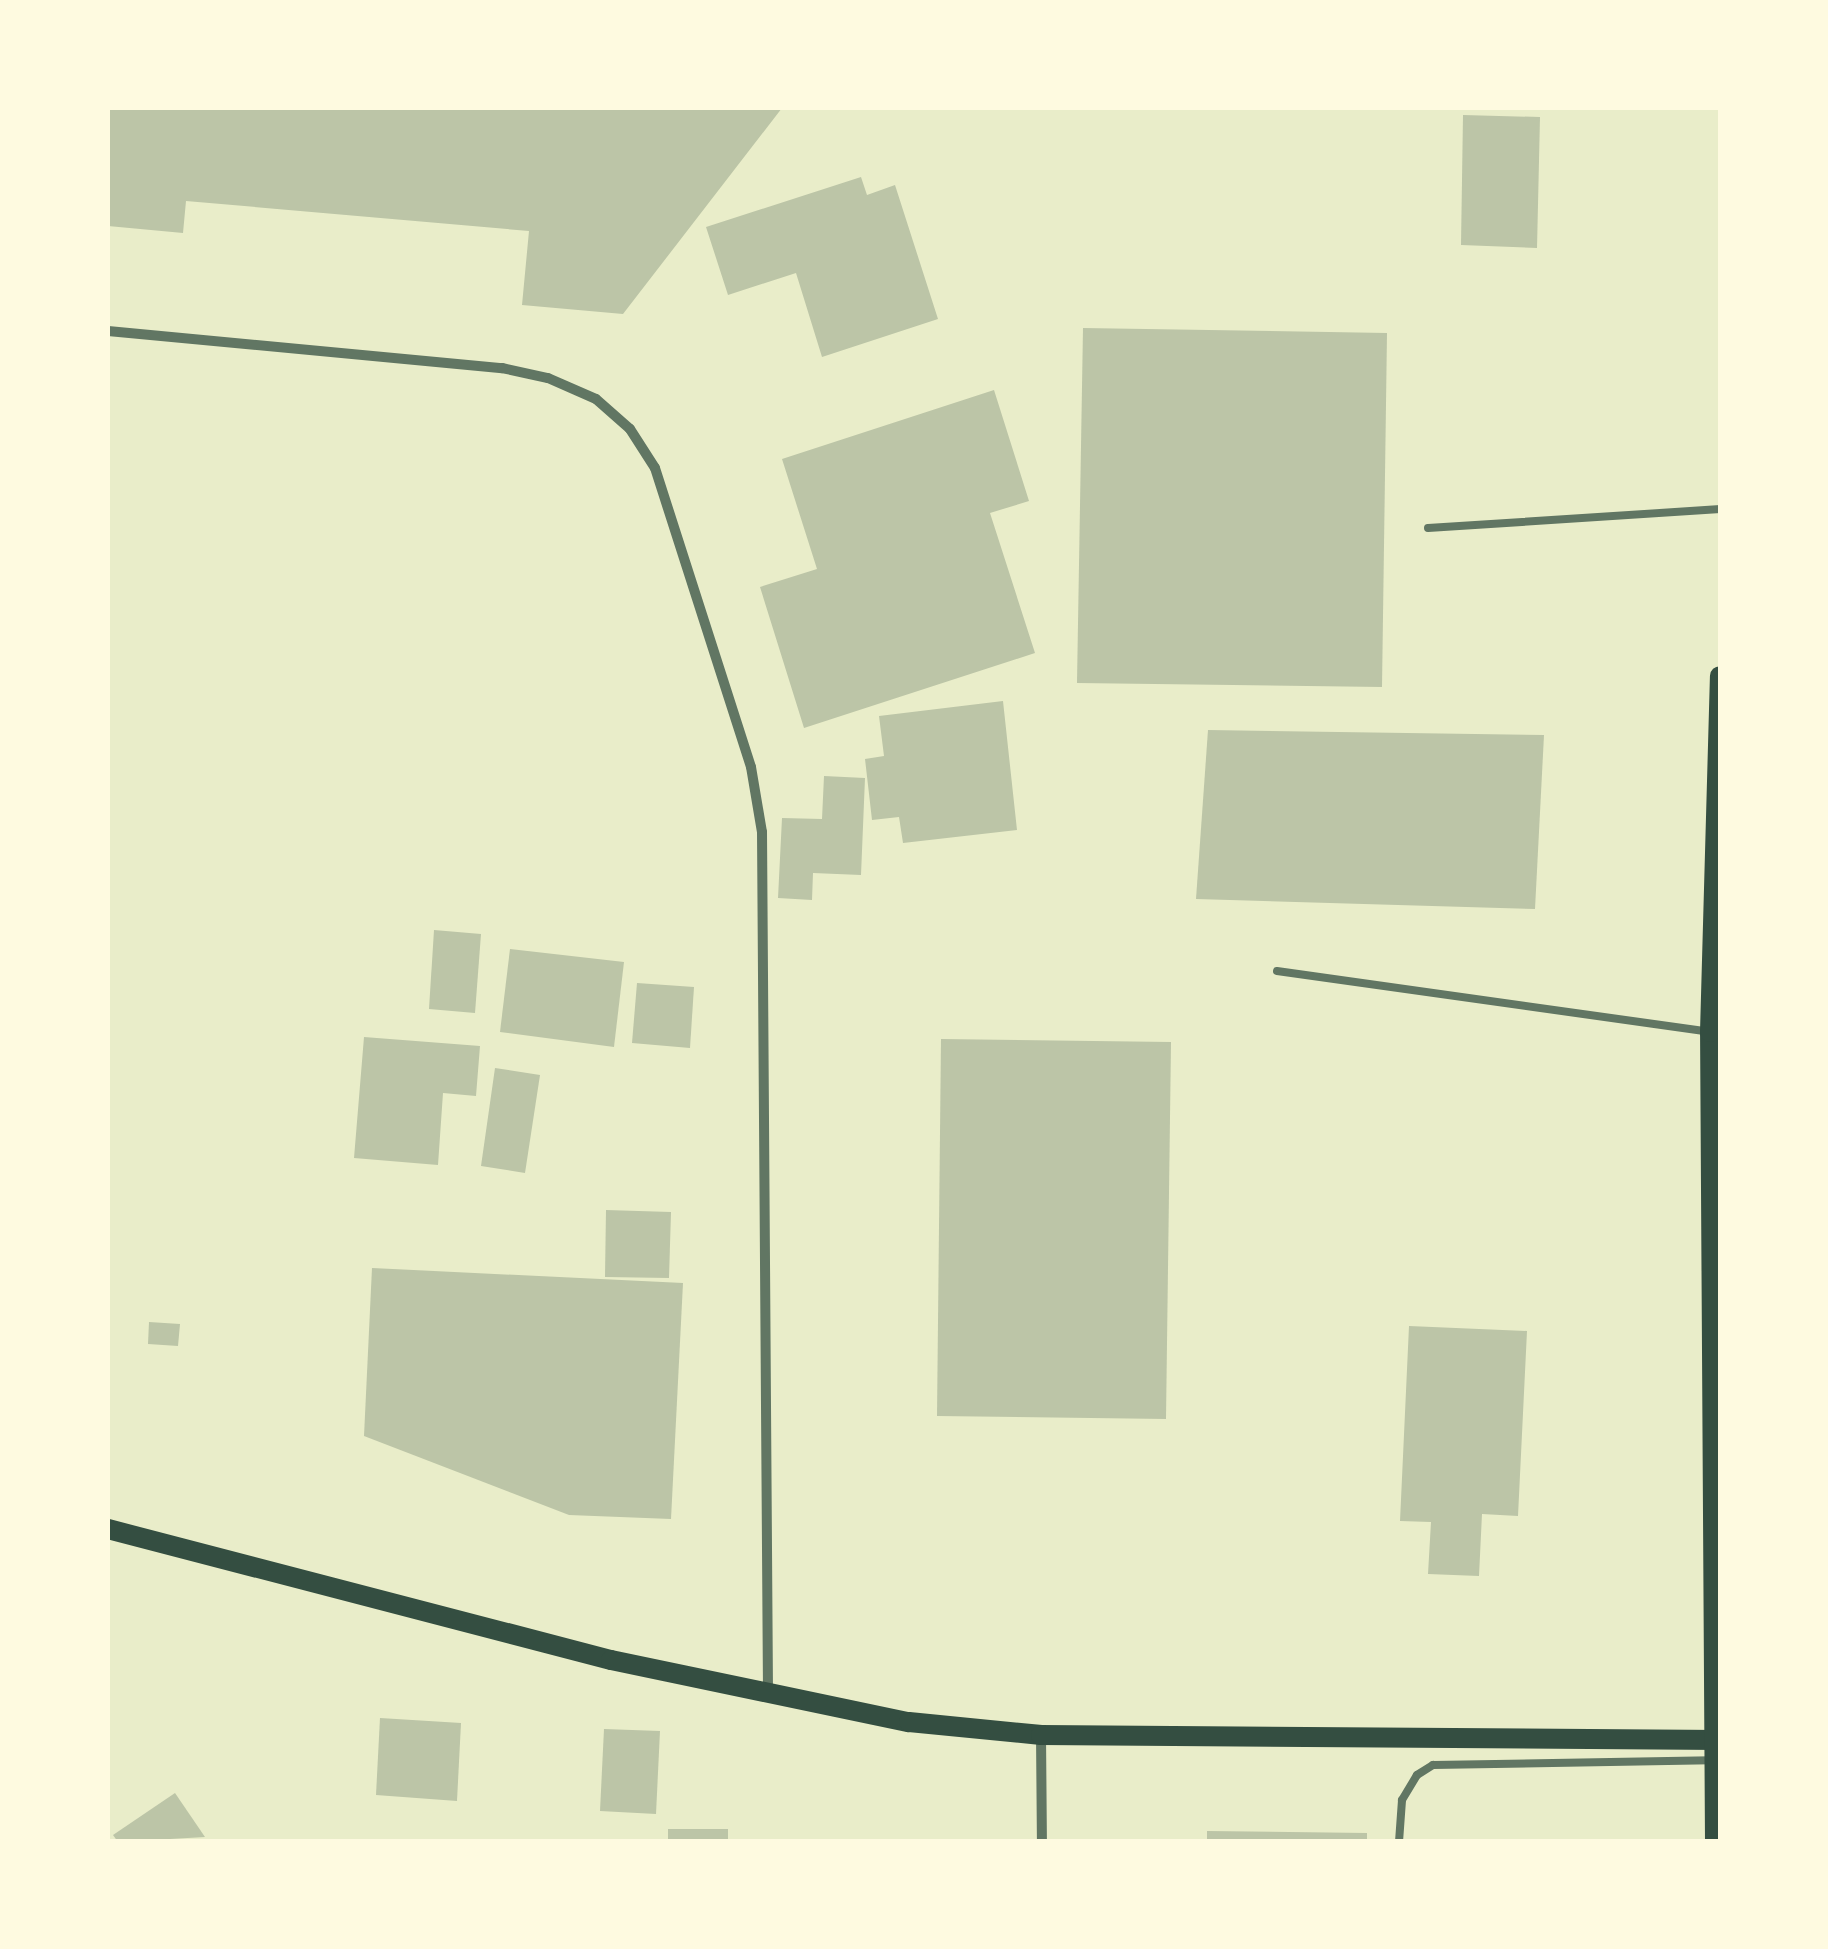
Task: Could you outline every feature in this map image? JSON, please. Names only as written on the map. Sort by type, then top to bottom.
[{"type":"main road","points":[[1716,1842],[1710,1032],[1720,676]]},
{"type":"main road","points":[[108,1530],[768,1696],[909,1722],[1042,1735],[1717,1747]]},
{"type":"street","points":[[108,331],[502,368],[548,378],[596,398],[630,429],[655,468],[752,767],[762,832],[768,1696]]},
{"type":"street","points":[[1042,1735],[1042,1842]]},
{"type":"lane","points":[[1428,528],[1720,508]]},
{"type":"lane","points":[[1277,972],[1710,1032]]},
{"type":"lane","points":[[1399,1842],[1402,1800],[1417,1775],[1434,1765],[1640,1757],[1717,1747]]},
{"type":"building","points":[[108,108],[782,108],[623,314],[522,305],[529,231],[186,201],[183,233],[108,226]]},
{"type":"building","points":[[1463,115],[1540,117],[1537,248],[1461,245]]},
{"type":"building","points":[[861,177],[867,195],[895,185],[938,319],[822,357],[796,273],[728,295],[706,227]]},
{"type":"building","points":[[1083,328],[1387,333],[1382,687],[1077,683]]},
{"type":"building","points":[[994,390],[1029,501],[990,513],[1035,653],[804,728],[760,587],[817,569],[782,459]]},
{"type":"building","points":[[1003,701],[1017,830],[903,843],[899,817],[872,820],[865,759],[884,756],[879,716]]},
{"type":"building","points":[[1208,730],[1544,735],[1535,909],[1196,899]]},
{"type":"building","points":[[824,776],[865,778],[861,875],[813,873],[812,900],[778,898],[782,818],[822,819]]},
{"type":"building","points":[[434,930],[481,934],[475,1013],[429,1009]]},
{"type":"building","points":[[510,949],[624,962],[614,1047],[500,1032]]},
{"type":"building","points":[[637,983],[694,987],[690,1048],[632,1043]]},
{"type":"building","points":[[364,1037],[480,1046],[476,1096],[443,1093],[438,1165],[354,1158]]},
{"type":"building","points":[[941,1039],[1171,1042],[1166,1419],[937,1416]]},
{"type":"building","points":[[495,1068],[540,1075],[525,1173],[481,1166]]},
{"type":"building","points":[[606,1210],[671,1212],[669,1278],[605,1277]]},
{"type":"building","points":[[372,1268],[683,1283],[671,1519],[569,1515],[364,1436]]},
{"type":"building","points":[[149,1322],[180,1324],[178,1346],[148,1344]]},
{"type":"building","points":[[1409,1326],[1527,1331],[1518,1516],[1482,1514],[1479,1576],[1428,1574],[1431,1522],[1400,1521]]},
{"type":"building","points":[[380,1718],[461,1723],[457,1801],[376,1795]]},
{"type":"building","points":[[604,1729],[660,1731],[656,1814],[600,1811]]},
{"type":"building","points":[[175,1793],[205,1837],[118,1842],[113,1835]]},
{"type":"building","points":[[668,1829],[728,1829],[728,1842],[668,1842]]},
{"type":"building","points":[[1207,1831],[1367,1833],[1367,1842],[1207,1842]]}]
